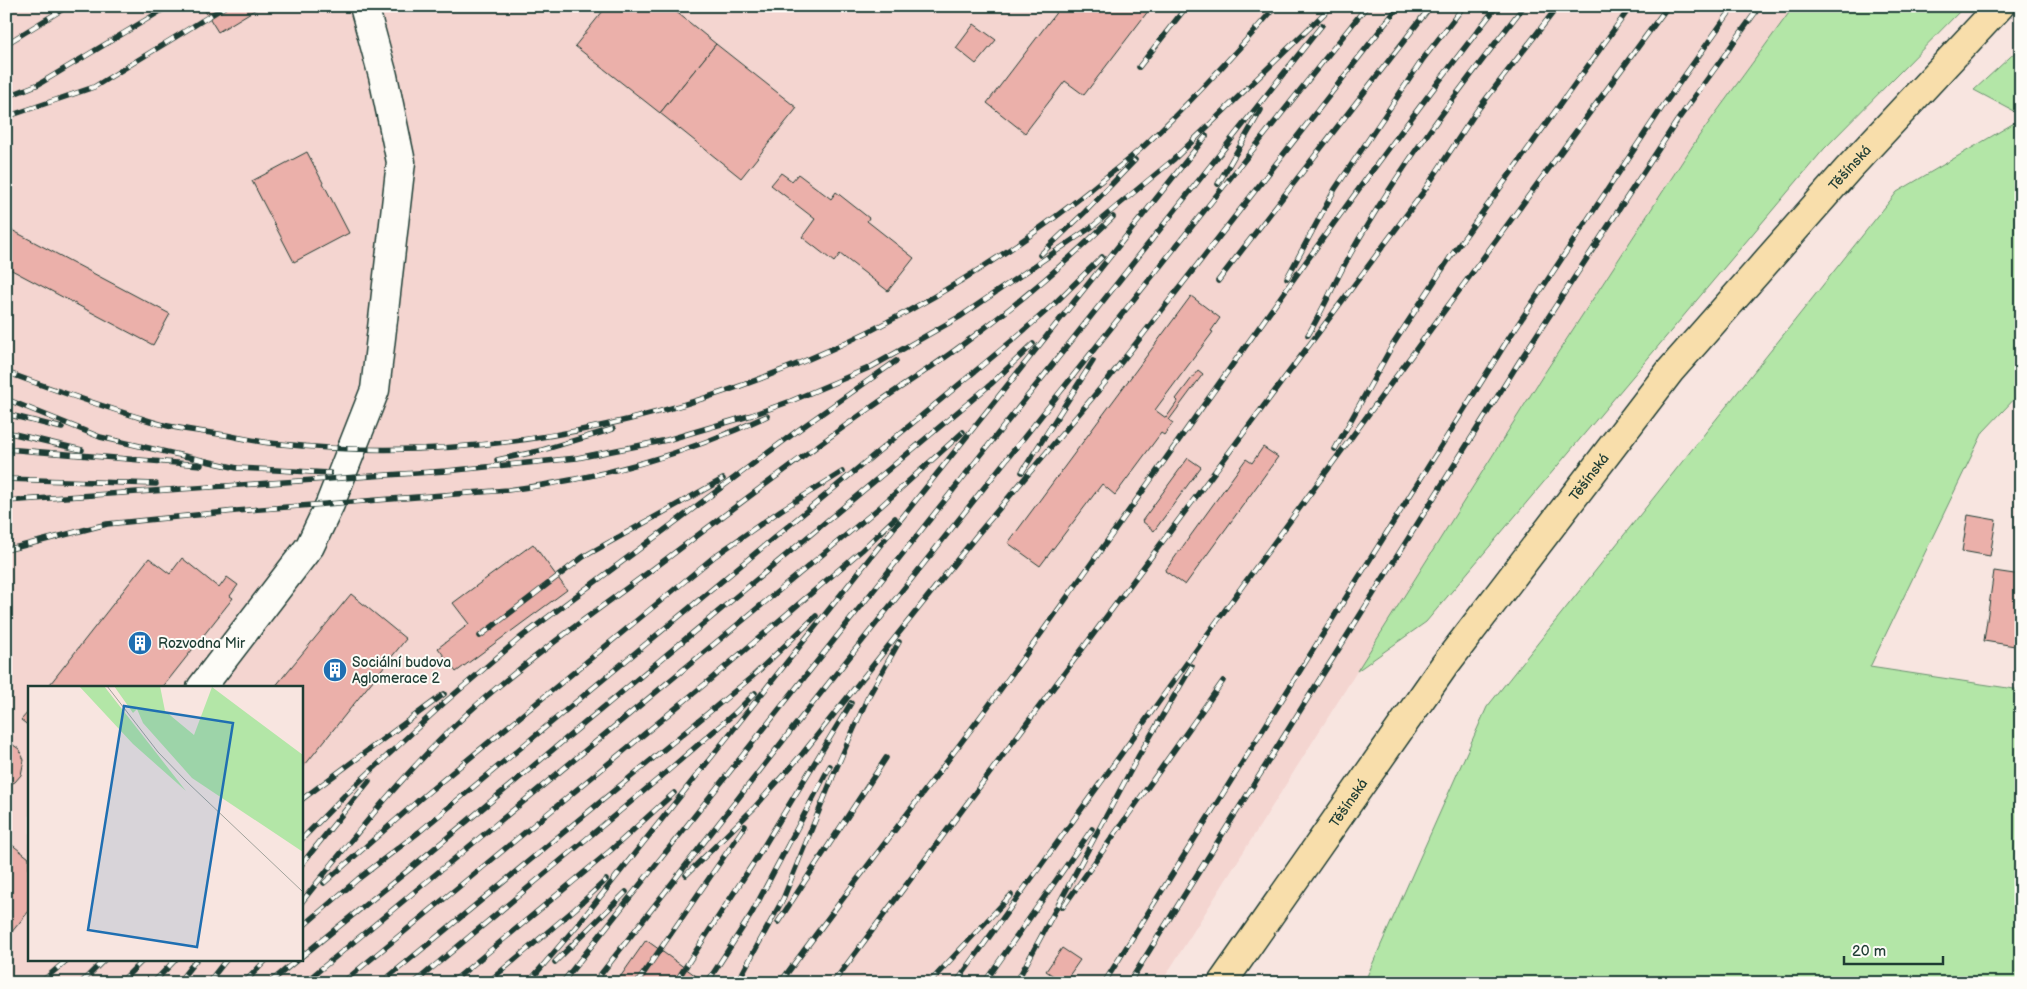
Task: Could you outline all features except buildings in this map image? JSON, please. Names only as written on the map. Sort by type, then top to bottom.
[{"type":"main road","name":"Těšínská","points":[[1222,983],[1444,666],[1670,371],[1848,169],[2000,6]]},
{"type":"lane","points":[[203,686],[310,546],[334,496],[375,390],[401,162],[383,76],[364,6]]},
{"type":"shaded area","points":[[6,6],[1794,6],[1699,136],[1542,377],[1161,983],[6,983]]},
{"type":"green space","points":[[1794,6],[1965,6],[1824,149],[1426,622],[1357,671],[1542,377],[1699,136]]},
{"type":"green space","points":[[2021,47],[2021,115],[1974,90]]},
{"type":"green space","points":[[2021,119],[2021,392],[1983,432],[1870,667],[2021,690],[2021,983],[1364,983],[1487,707],[1897,192]]},
{"type":"railway","points":[[11,41],[68,6]]},
{"type":"railway","points":[[6,97],[39,84],[169,6]]},
{"type":"railway","points":[[6,117],[94,87],[226,6]]},
{"type":"railway","points":[[1139,67],[1187,6]]},
{"type":"railway","points":[[6,372],[82,399],[168,426],[260,442],[389,449],[498,443],[604,425],[709,397],[811,358],[908,311],[1002,255],[1089,191],[1144,146],[1212,78],[1276,6]]},
{"type":"railway","points":[[6,501],[446,471],[577,458],[667,440],[752,415],[791,401],[871,367],[961,316],[1093,226],[1173,160],[1332,6]]},
{"type":"railway","points":[[594,983],[793,728],[1367,6]]},
{"type":"railway","points":[[686,875],[754,808],[803,753],[977,535],[1109,378],[1399,6]]},
{"type":"railway","points":[[1218,281],[1431,6]]},
{"type":"railway","points":[[1287,278],[1335,189],[1423,59],[1464,6]]},
{"type":"railway","points":[[780,983],[948,761],[1065,601],[1308,259],[1433,89],[1497,6]]},
{"type":"railway","points":[[1308,335],[1352,251],[1391,187],[1478,65],[1524,6]]},
{"type":"railway","points":[[833,983],[1422,194],[1476,112],[1558,6]]},
{"type":"railway","points":[[1335,449],[1392,346],[1451,256],[1631,6]]},
{"type":"railway","points":[[956,983],[1246,581],[1668,6]]},
{"type":"railway","points":[[1104,983],[1507,341],[1663,106],[1734,6]]},
{"type":"railway","points":[[1129,983],[1519,362],[1677,121],[1760,6]]},
{"type":"railway","points":[[562,983],[1322,25]]},
{"type":"railway","points":[[1218,184],[1261,110]]},
{"type":"railway","points":[[528,983],[580,922],[1206,136]]},
{"type":"railway","points":[[1040,255],[1135,160]]},
{"type":"railway","points":[[302,902],[412,769],[461,719],[487,696],[569,631],[842,428],[985,328],[1042,282],[1113,217]]},
{"type":"railway","points":[[302,927],[1014,339],[1053,305],[1102,257]]},
{"type":"railway","points":[[302,956],[411,868],[991,384],[1033,344]]},
{"type":"railway","points":[[302,839],[345,795],[444,703],[520,638],[797,431],[896,361]]},
{"type":"railway","points":[[1022,472],[1093,361]]},
{"type":"railway","points":[[6,399],[100,437],[237,468],[330,473]]},
{"type":"railway","points":[[6,414],[62,428]]},
{"type":"railway","points":[[6,550],[107,524],[236,511],[508,490],[542,485],[640,464],[736,430],[767,416]]},
{"type":"railway","points":[[497,460],[539,451],[613,429]]},
{"type":"railway","points":[[6,432],[82,450]]},
{"type":"railway","points":[[304,983],[880,507],[963,432]]},
{"type":"railway","points":[[6,449],[201,465]]},
{"type":"railway","points":[[324,883],[420,799],[715,556],[781,510],[842,472]]},
{"type":"railway","points":[[6,479],[156,484]]},
{"type":"railway","points":[[480,636],[583,557],[723,479]]},
{"type":"railway","points":[[342,983],[705,684],[862,550],[895,518]]},
{"type":"railway","points":[[381,983],[753,676],[816,616]]},
{"type":"railway","points":[[737,983],[783,899],[867,699],[899,642]]},
{"type":"railway","points":[[1016,983],[1138,757],[1192,666]]},
{"type":"railway","points":[[1063,907],[1223,681]]},
{"type":"railway","points":[[414,983],[663,775],[736,712],[755,693]]},
{"type":"railway","points":[[302,799],[444,694]]},
{"type":"railway","points":[[675,983],[756,859],[851,703]]},
{"type":"railway","points":[[778,922],[886,758]]},
{"type":"railway","points":[[707,983],[752,913],[830,766]]},
{"type":"railway","points":[[302,864],[369,781]]},
{"type":"railway","points":[[451,983],[610,851],[674,793]]},
{"type":"railway","points":[[637,983],[745,826]]},
{"type":"railway","points":[[984,983],[1092,829]]},
{"type":"railway","points":[[487,983],[575,909],[606,880]]},
{"type":"railway","points":[[555,962],[626,892]]},
{"type":"railway","points":[[929,983],[1011,895]]},
{"type":"railway","points":[[40,983],[65,962]]},
{"type":"railway","points":[[81,983],[102,962]]},
{"type":"railway","points":[[120,983],[141,962]]},
{"type":"railway","points":[[153,983],[173,962]]},
{"type":"railway","points":[[178,983],[194,962]]},
{"type":"railway","points":[[208,983],[224,962]]},
{"type":"railway","points":[[244,983],[264,962]]},
{"type":"railway","points":[[269,983],[295,962]]},
{"type":"place","name":"Rozvodna Mir","points":[[140,643]]},
{"type":"place","name":"Sociální budova Aglomerace 2","points":[[335,670]]}]
